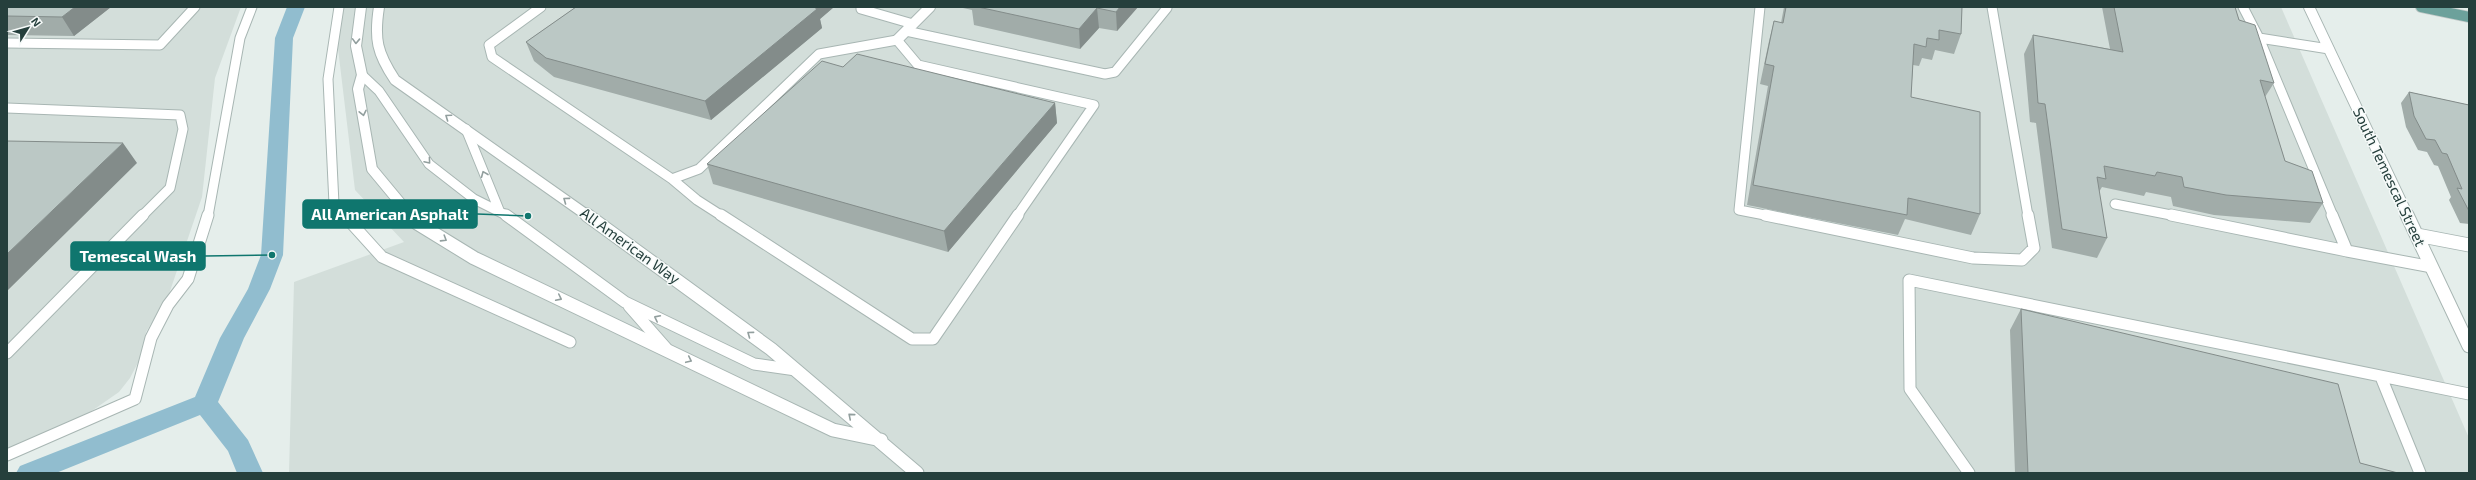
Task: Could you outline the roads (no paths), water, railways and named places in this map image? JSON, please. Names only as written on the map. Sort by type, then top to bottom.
[{"type":"main road","points":[[2422,7],[2469,17]]},
{"type":"street","points":[[361,7],[356,46],[362,75],[358,89],[372,169],[417,223],[474,258],[833,430],[881,440]]},
{"type":"street","name":"All American Way","points":[[379,7],[375,31],[382,61],[395,80],[466,129],[771,349],[881,440],[917,473]]},
{"type":"street","points":[[897,40],[930,7]]},
{"type":"street","name":"South Temescal Street","points":[[2309,7],[2469,346]]},
{"type":"street","points":[[2417,235],[2469,244]]},
{"type":"lane","points":[[7,43],[160,45],[195,7]]},
{"type":"lane","points":[[7,455],[135,399],[151,338],[168,305],[188,279],[206,228],[240,38],[252,7]]},
{"type":"lane","points":[[339,7],[328,79],[334,204],[382,257],[570,342]]},
{"type":"lane","points":[[541,7],[489,45],[492,57],[672,178],[697,200],[912,339],[933,339],[1094,105],[918,65],[897,40],[819,54],[699,170],[672,178]]},
{"type":"lane","points":[[864,7],[862,10],[910,27],[1105,74],[1115,72],[1167,8]]},
{"type":"lane","points":[[1760,7],[1739,210],[1973,258],[2022,260],[2034,248],[1992,7]]},
{"type":"lane","points":[[2242,7],[2259,38],[2347,251]]},
{"type":"lane","points":[[2259,38],[2329,49]]},
{"type":"lane","points":[[362,75],[380,91],[429,164],[474,199],[498,210],[625,302],[754,364],[797,370]]},
{"type":"lane","points":[[7,108],[180,115],[183,129],[170,188],[7,353]]},
{"type":"lane","points":[[466,129],[498,210]]},
{"type":"lane","points":[[2115,204],[2432,267]]},
{"type":"lane","points":[[1969,473],[1910,389],[1909,280],[2469,394]]},
{"type":"lane","points":[[625,302],[668,350]]},
{"type":"lane","points":[[2381,377],[2420,473]]},
{"type":"waterway","points":[[205,403],[232,338],[259,289],[272,255],[284,38],[296,7]]},
{"type":"waterway","points":[[29,473],[205,403]]},
{"type":"waterway","points":[[205,403],[239,447],[250,473]]},
{"type":"place","name":"All American Asphalt","points":[[528,216]]},
{"type":"place","name":"Temescal Wash","points":[[272,255]]}]
